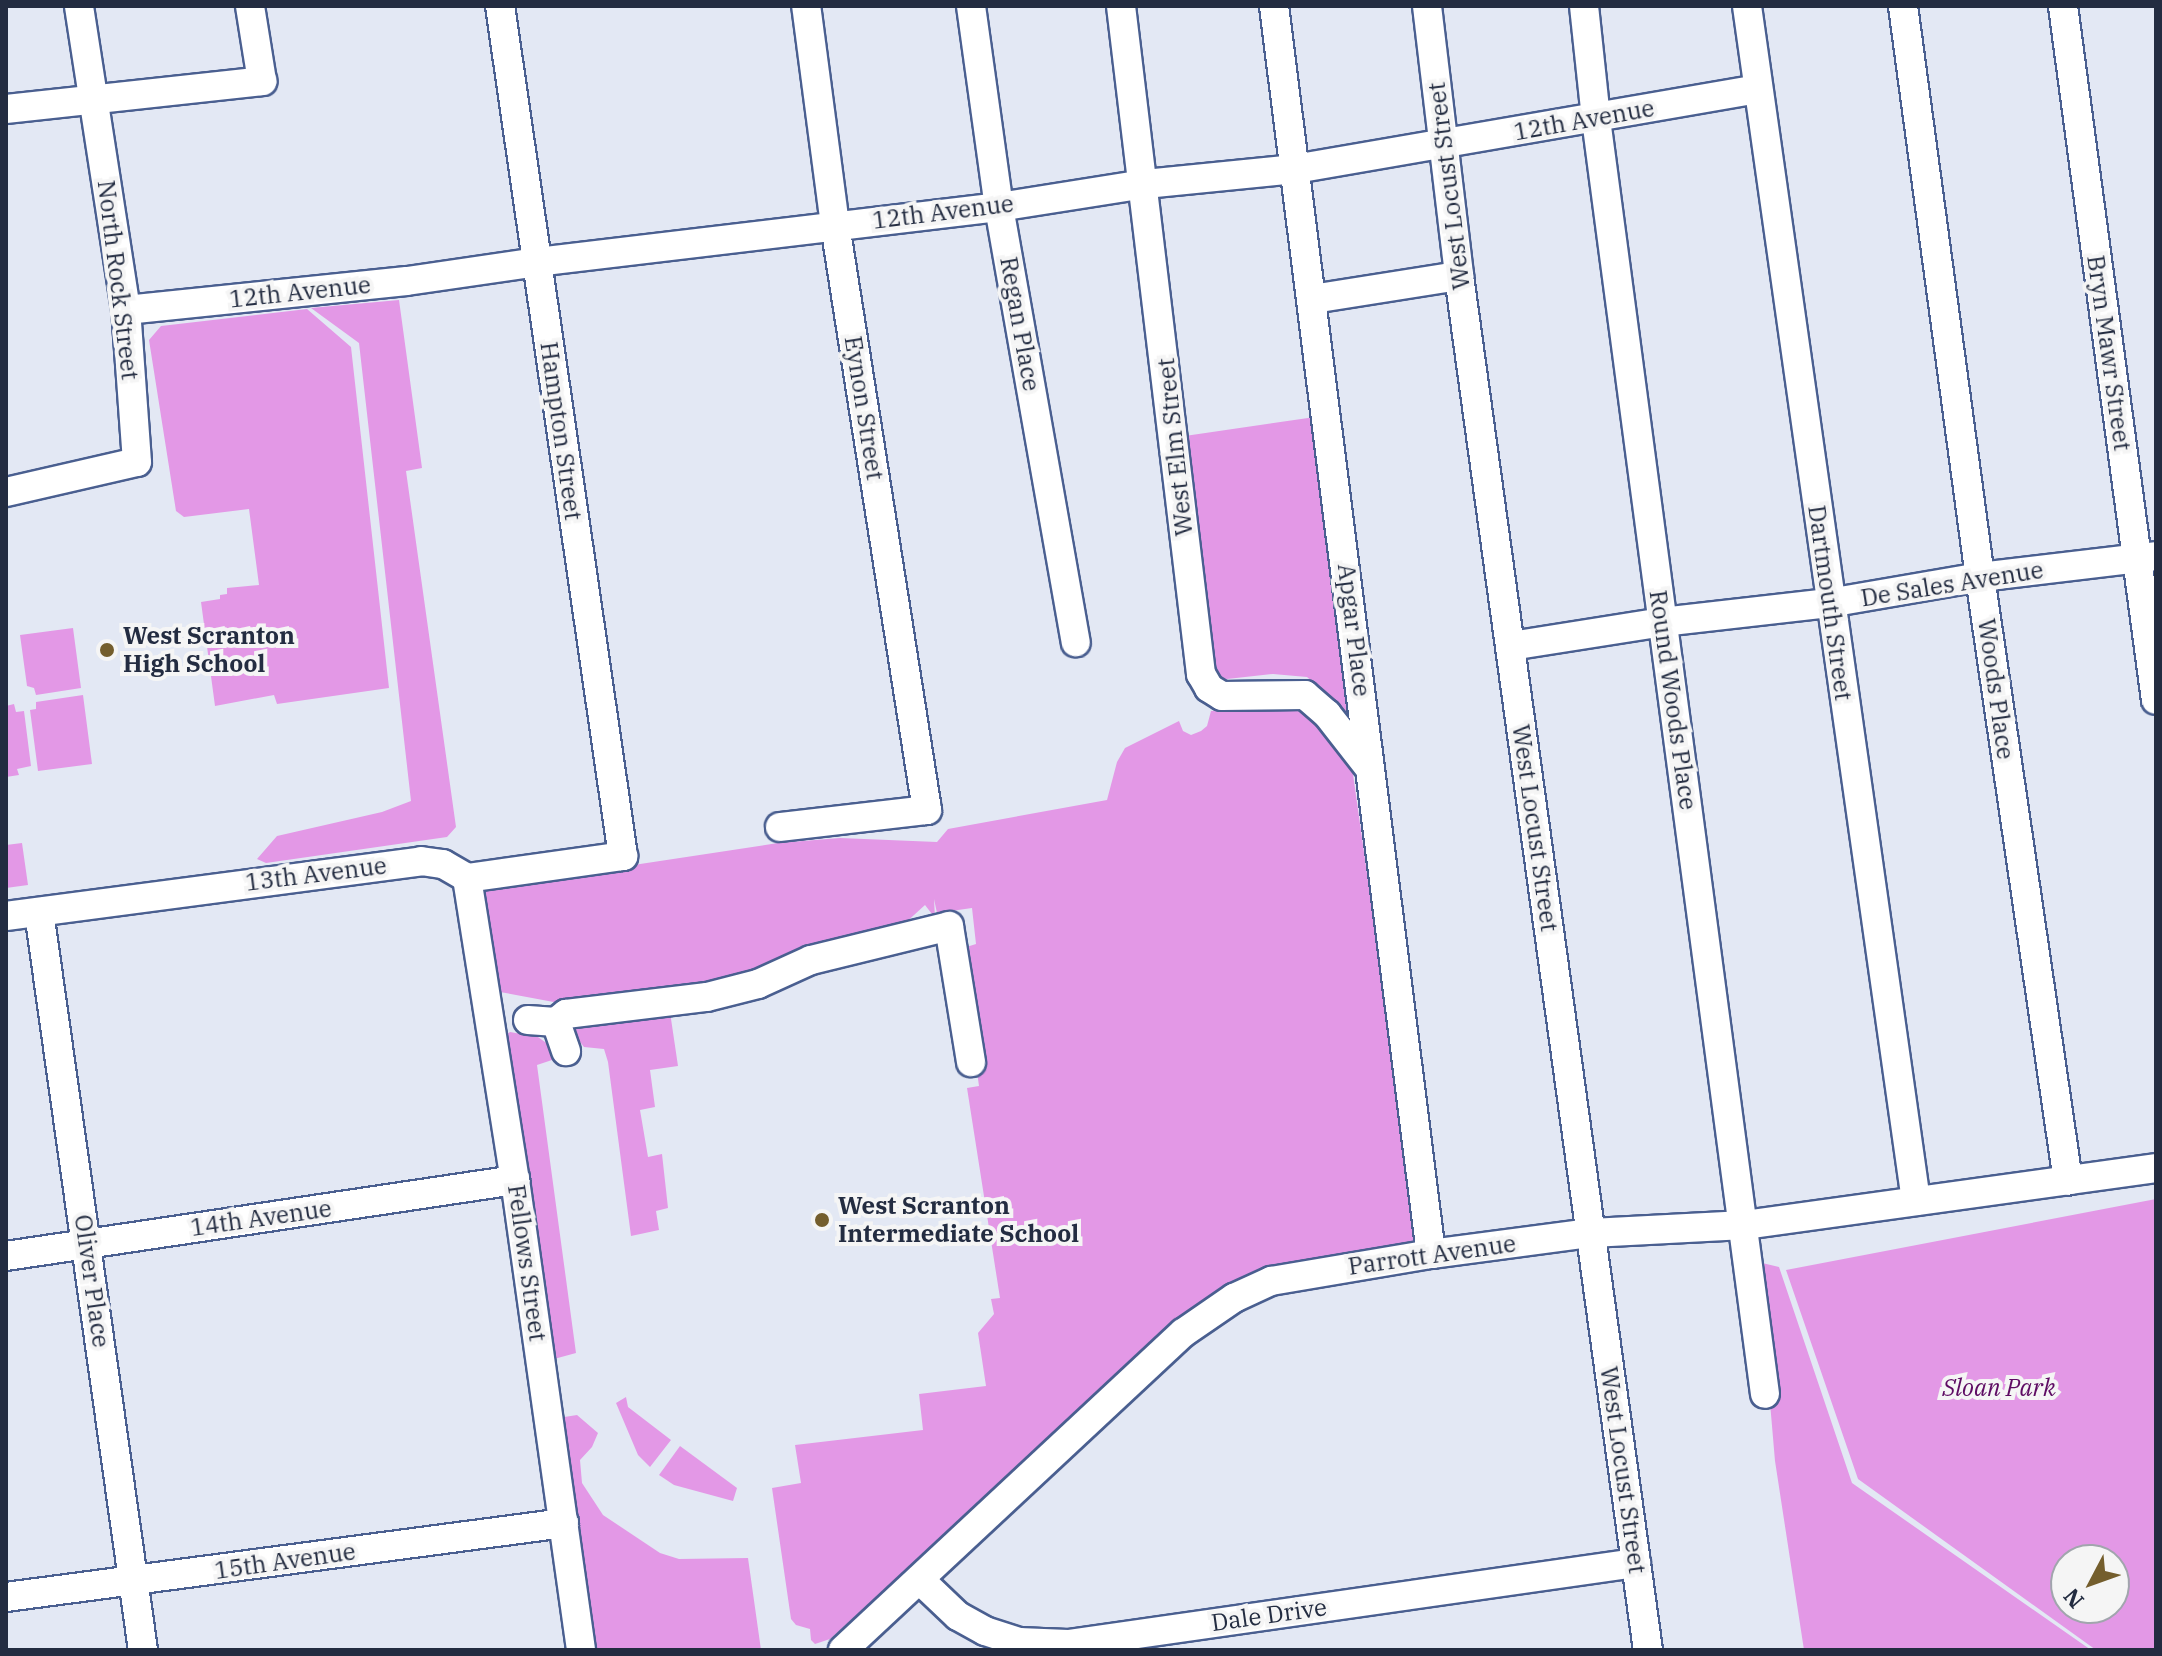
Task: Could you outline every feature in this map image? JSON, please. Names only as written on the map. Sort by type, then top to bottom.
[{"type":"street","name":"North Rock Street","points":[[6,492],[137,462],[126,310],[79,6]]},
{"type":"street","points":[[6,109],[262,81],[250,6]]},
{"type":"street","name":"Hampton Street","points":[[467,878],[623,856],[500,6]]},
{"type":"street","name":"Eynon Street","points":[[780,827],[927,810],[835,225],[806,6]]},
{"type":"street","name":"Regan Place","points":[[971,6],[999,207],[1076,642]]},
{"type":"street","name":"West Elm Street","points":[[1121,6],[1145,184],[1201,674],[1209,688],[1222,696],[1305,695],[1327,714],[1371,769]]},
{"type":"street","name":"Apgar Place","points":[[1274,6],[1431,1254]]},
{"type":"street","name":"West Locust Street","points":[[1427,6],[1459,276],[1648,1650]]},
{"type":"street","name":"Round Woods Place","points":[[1584,6],[1596,119],[1765,1394]]},
{"type":"street","name":"Dartmouth Street","points":[[1747,6],[1829,603],[1916,1201]]},
{"type":"street","name":"Woods Place","points":[[1903,6],[1980,577],[2068,1181]]},
{"type":"street","name":"Bryn Mawr Street","points":[[2063,6],[2146,557],[2156,700]]},
{"type":"street","name":"12th Avenue","points":[[126,310],[407,281],[537,262],[999,207],[1145,184],[1295,169],[1757,89]]},
{"type":"street","points":[[1313,299],[1459,276]]},
{"type":"street","name":"De Sales Avenue","points":[[1511,646],[1662,622],[1829,603],[1980,577],[2146,557]]},
{"type":"street","name":"13th Avenue","points":[[6,916],[421,861],[443,864],[467,878]]},
{"type":"street","name":"Fellows Street","points":[[467,878],[515,1180],[581,1650]]},
{"type":"street","name":"Oliver Place","points":[[39,912],[143,1650]]},
{"type":"street","points":[[566,1051],[542,1021],[566,1014],[707,997],[758,984],[811,960],[949,926],[971,1062]]},
{"type":"street","name":"Parrott Avenue","points":[[843,1650],[1183,1333],[1234,1298],[1271,1281],[1431,1254],[1591,1233],[1745,1225],[2156,1168]]},
{"type":"street","name":"14th Avenue","points":[[6,1256],[515,1180]]},
{"type":"street","name":"15th Avenue","points":[[6,1597],[564,1523]]},
{"type":"street","name":"Dale Drive","points":[[920,1580],[958,1616],[985,1631],[1019,1642],[1068,1644],[1636,1563]]},
{"type":"green space","points":[[399,300],[422,468],[406,471],[456,827],[447,837],[266,863],[257,859],[277,836],[382,812],[411,801],[359,343],[311,308]]},
{"type":"green space","points":[[307,309],[351,347],[389,688],[277,704],[274,695],[215,706],[201,602],[220,599],[220,595],[227,594],[227,588],[259,585],[249,509],[184,517],[176,511],[149,340],[161,326]]},
{"type":"green space","points":[[1315,417],[1361,740],[1327,694],[1307,677],[1273,674],[1227,679],[1217,678],[1212,672],[1178,437]]},
{"type":"green space","points":[[73,628],[81,688],[36,695],[34,688],[27,686],[20,635]]},
{"type":"green space","points":[[83,695],[92,764],[38,771],[30,710],[36,709],[36,702]]},
{"type":"green space","points":[[14,704],[16,712],[24,711],[31,766],[17,769],[19,775],[6,777],[6,706]]},
{"type":"green space","points":[[1279,704],[1306,714],[1348,763],[1353,774],[1418,1236],[1416,1242],[1274,1271],[1016,1472],[830,1639],[815,1644],[811,1640],[810,1629],[796,1625],[791,1619],[772,1488],[801,1483],[795,1445],[923,1430],[919,1394],[986,1386],[978,1333],[994,1314],[991,1299],[1000,1298],[967,1088],[979,1086],[960,949],[976,944],[972,908],[937,913],[934,899],[935,918],[925,905],[903,925],[743,981],[559,1003],[500,992],[482,888],[778,843],[840,838],[937,842],[948,829],[1107,800],[1117,762],[1125,748],[1179,721],[1183,731],[1191,735],[1201,731],[1207,726],[1211,711]]},
{"type":"green space","points":[[22,843],[28,885],[6,888],[6,845]]},
{"type":"green space","points":[[670,1012],[678,1066],[650,1070],[655,1107],[640,1110],[648,1157],[662,1154],[668,1208],[656,1211],[659,1230],[631,1236],[608,1062],[604,1049],[584,1047],[577,1038],[571,1019]]},
{"type":"green space","points":[[510,1032],[538,1037],[556,1050],[552,1060],[537,1065],[576,1353],[543,1362],[495,1041]]},
{"type":"green space","name":"Sloan Park","points":[[2156,1199],[2156,1650],[2096,1650],[2060,1624],[2130,1624],[2130,1544],[2050,1544],[2050,1617],[1858,1479],[1786,1270]]},
{"type":"green space","points":[[1758,1262],[1779,1267],[1852,1483],[2091,1650],[1804,1650],[1775,1461]]},
{"type":"green space","points":[[626,1397],[628,1407],[671,1440],[650,1467],[638,1455],[616,1403]]},
{"type":"green space","points":[[577,1415],[598,1433],[592,1447],[580,1460],[582,1483],[603,1515],[660,1553],[679,1559],[748,1558],[761,1650],[591,1650],[558,1418]]},
{"type":"green space","points":[[680,1446],[737,1488],[733,1501],[674,1485],[659,1475]]},
{"type":"place","name":"West Scranton High School","points":[[107,650]]},
{"type":"place","name":"West Scranton Intermediate School","points":[[822,1220]]}]
